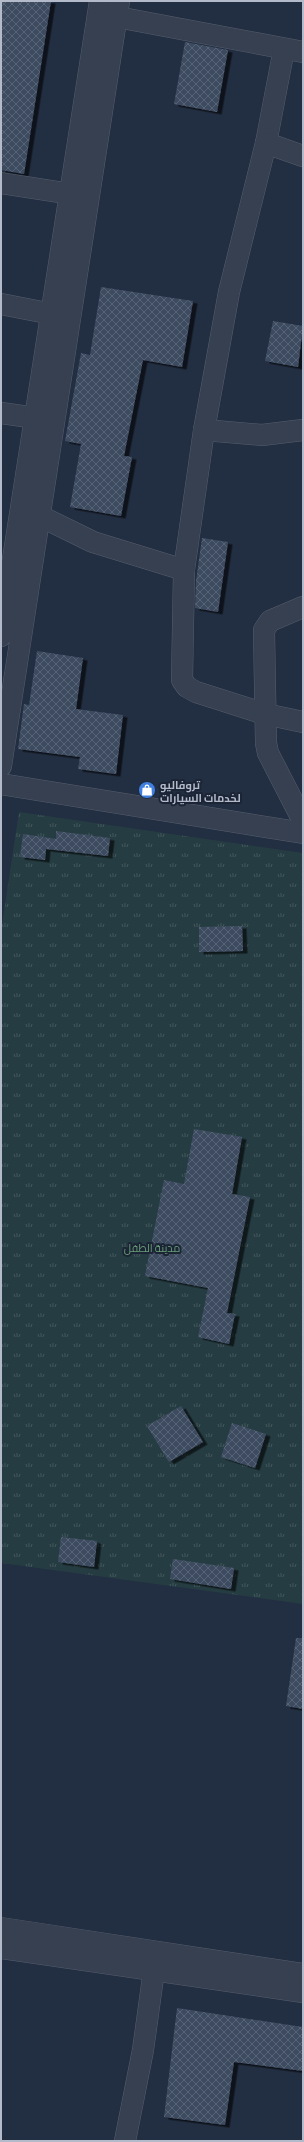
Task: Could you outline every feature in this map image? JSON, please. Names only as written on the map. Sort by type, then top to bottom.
[{"type":"street","points":[[1,636],[100,1]]},
{"type":"street","points":[[1,766],[118,9],[298,48],[266,143],[229,292],[204,430],[184,570],[182,680],[187,687],[196,692],[265,714],[303,722]]},
{"type":"street","points":[[266,143],[303,156]]},
{"type":"street","points":[[1,183],[71,194]]},
{"type":"street","points":[[1,304],[52,314]]},
{"type":"street","points":[[1,413],[36,418]]},
{"type":"street","points":[[204,430],[262,435],[303,430]]},
{"type":"street","points":[[40,516],[93,542],[184,570]]},
{"type":"street","points":[[303,607],[270,621],[264,630],[265,714],[268,753],[303,821]]},
{"type":"street","points":[[1,784],[303,833]]},
{"type":"street","points":[[1,1928],[303,1974]]},
{"type":"street","points":[[1,1948],[303,1992]]},
{"type":"street","points":[[125,2141],[143,2050],[154,1970]]},
{"type":"green space","name":"مدينة الطفل","points":[[19,812],[303,853],[303,1604],[1,1563],[1,931]]},
{"type":"building","points":[[1,1],[51,1],[24,174],[1,170]]},
{"type":"building","points":[[185,42],[228,50],[217,112],[174,104]]},
{"type":"building","points":[[101,287],[193,301],[182,367],[143,360],[124,456],[132,457],[121,516],[70,507],[81,444],[65,441],[81,353],[90,355]]},
{"type":"building","points":[[273,321],[303,326],[298,367],[265,361]]},
{"type":"building","points":[[202,538],[228,542],[218,612],[195,608],[196,581]]},
{"type":"building","points":[[37,651],[83,658],[76,709],[123,715],[116,774],[78,769],[80,757],[18,749],[24,704],[29,705]]},
{"type":"building","points":[[56,831],[110,838],[108,856],[46,849],[45,860],[20,857],[23,834],[56,839]]},
{"type":"building","points":[[242,926],[243,951],[199,952],[199,927]]},
{"type":"building","points":[[194,1129],[242,1137],[232,1194],[250,1197],[227,1313],[235,1314],[229,1344],[198,1337],[208,1288],[145,1276],[164,1180],[184,1184]]},
{"type":"building","points":[[181,1406],[203,1442],[169,1462],[147,1426]]},
{"type":"building","points":[[232,1423],[266,1434],[255,1468],[221,1457]]},
{"type":"building","points":[[61,1537],[97,1541],[94,1567],[58,1562]]},
{"type":"building","points":[[173,1559],[234,1568],[231,1589],[170,1579]]},
{"type":"building","points":[[296,1638],[303,1638],[303,1709],[286,1706]]},
{"type":"building","points":[[177,2008],[303,2027],[303,2071],[234,2062],[225,2125],[164,2117]]},
{"type":"place","name":"تروفاليو لخدمات السيارات","points":[[147,790]]}]
